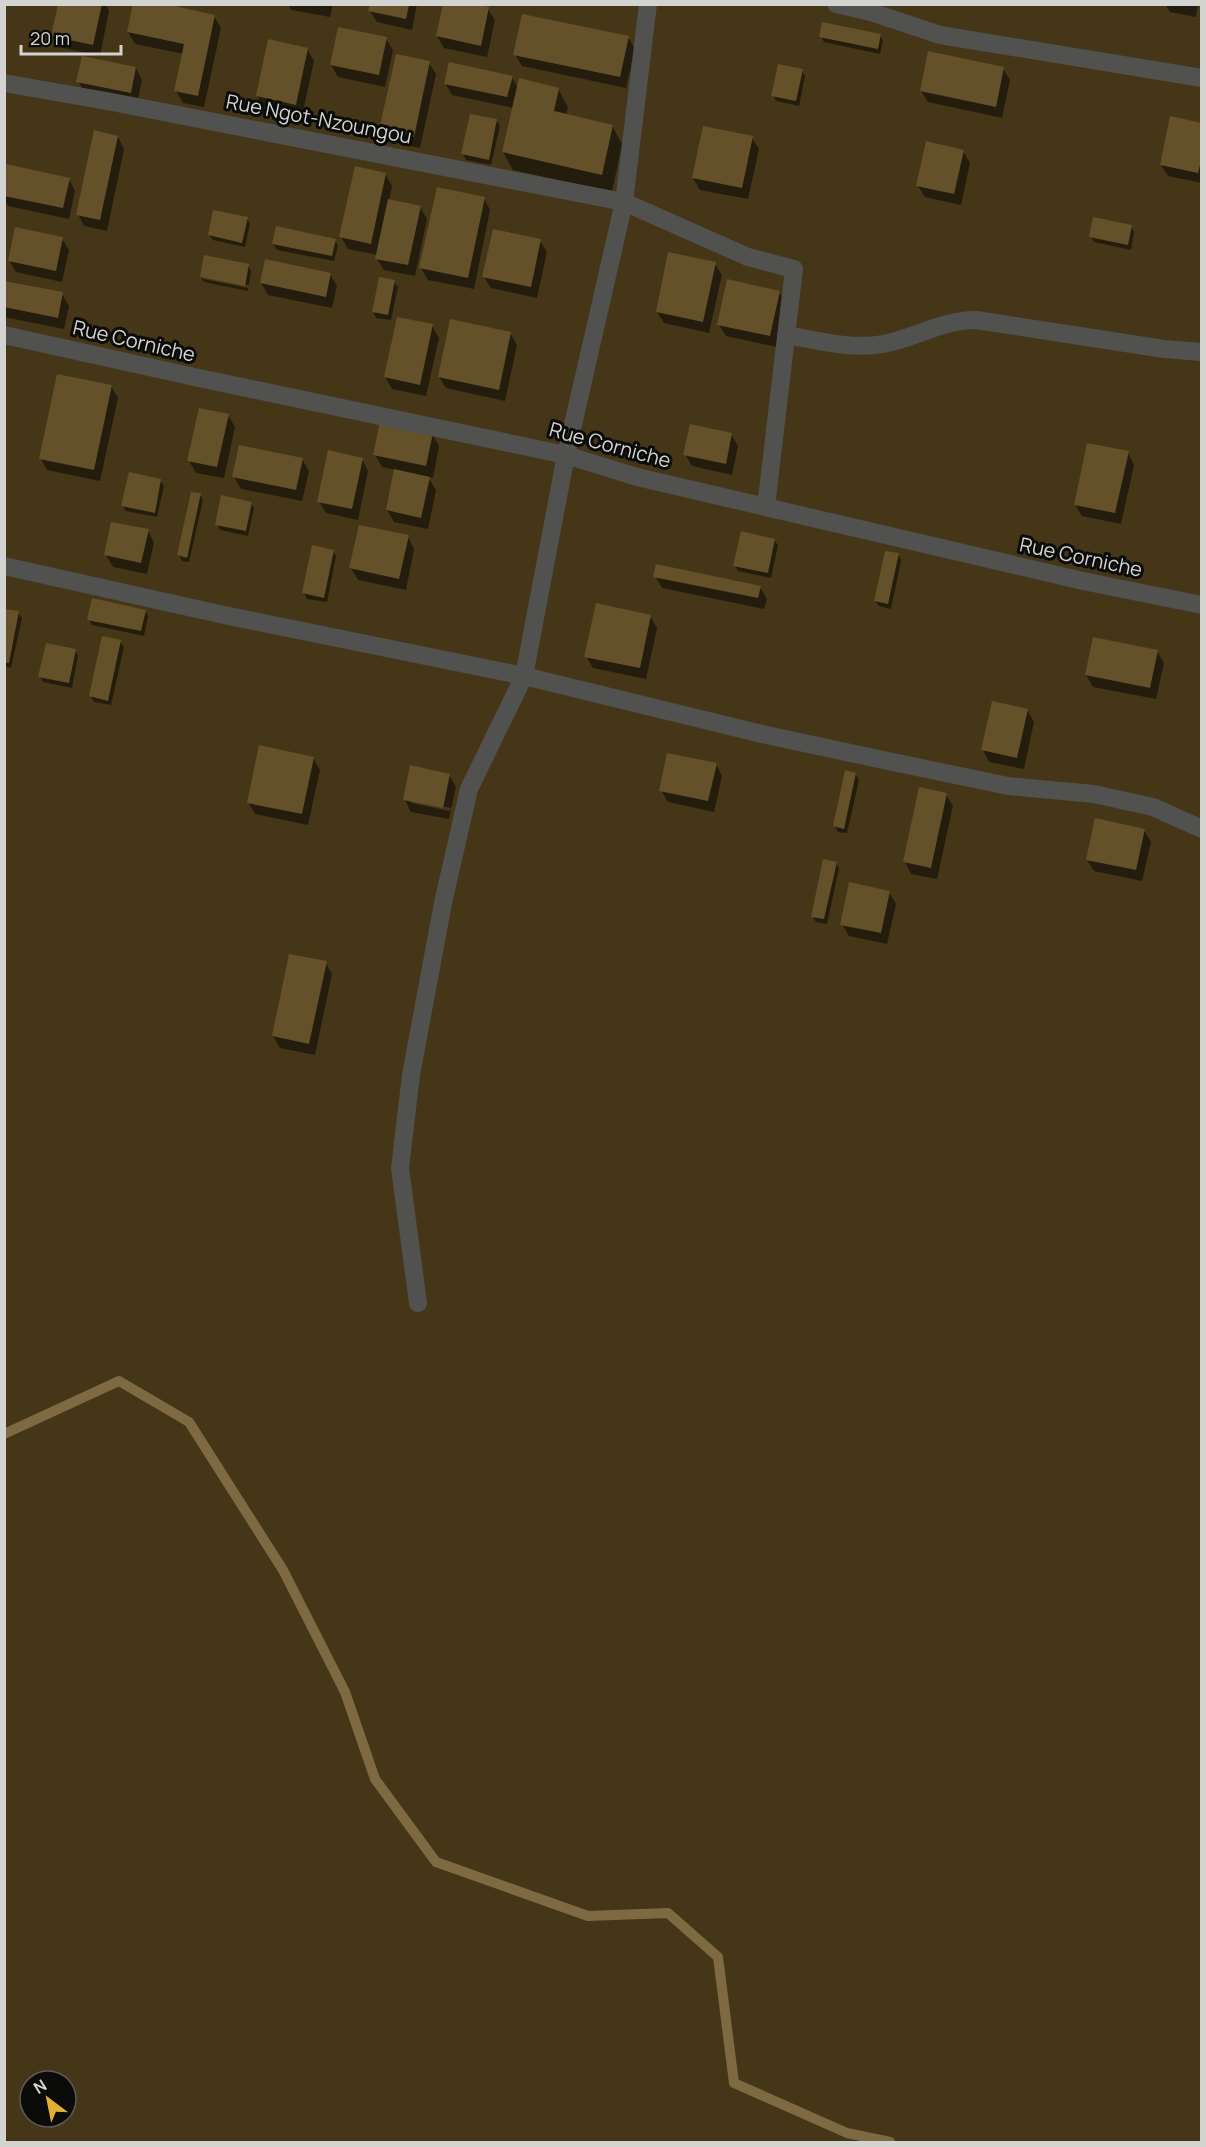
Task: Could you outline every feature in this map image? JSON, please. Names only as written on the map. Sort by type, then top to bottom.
[{"type":"street","points":[[418,1303],[400,1168],[411,1075],[443,903],[469,789],[524,676],[566,455],[624,202],[648,4]]},
{"type":"street","points":[[836,4],[872,8],[940,35],[1202,78]]},
{"type":"street","name":"Rue Ngot-Nzoungou","points":[[4,83],[624,202],[748,257],[794,269],[786,335]]},
{"type":"street","points":[[766,507],[786,335],[856,346],[881,345],[938,325],[960,320],[976,320],[1164,349],[1202,352]]},
{"type":"street","name":"Rue Corniche","points":[[4,335],[566,455],[637,477],[1083,581],[1202,605]]},
{"type":"street","points":[[4,566],[224,615],[524,676],[762,734],[888,761],[1008,786],[1094,794],[1153,807],[1202,829]]},
{"type":"shaded area","points":[[5,5],[1201,5],[1201,2142],[5,2142]]},
{"type":"building","points":[[58,4],[102,4],[93,45],[51,36]]},
{"type":"building","points":[[133,4],[166,4],[215,15],[198,96],[174,91],[184,44],[127,32]]},
{"type":"building","points":[[443,4],[476,4],[489,7],[481,46],[436,36]]},
{"type":"building","points":[[370,5],[409,5],[406,19],[368,11]]},
{"type":"building","points":[[522,14],[629,36],[620,77],[513,55]]},
{"type":"building","points":[[822,22],[881,34],[878,49],[819,37]]},
{"type":"building","points":[[338,27],[387,37],[379,75],[330,65]]},
{"type":"building","points":[[268,39],[308,48],[296,105],[256,96]]},
{"type":"building","points":[[928,51],[1004,67],[996,107],[920,91]]},
{"type":"building","points":[[396,54],[430,61],[414,137],[379,130]]},
{"type":"building","points":[[82,56],[136,67],[131,93],[76,82]]},
{"type":"building","points":[[449,62],[513,76],[507,97],[444,84]]},
{"type":"building","points":[[778,64],[803,69],[796,101],[771,96]]},
{"type":"building","points":[[519,78],[559,88],[554,111],[613,125],[602,175],[502,152]]},
{"type":"building","points":[[470,114],[497,119],[489,160],[461,154]]},
{"type":"building","points":[[1170,116],[1202,123],[1202,158],[1198,173],[1160,165]]},
{"type":"building","points":[[703,126],[753,136],[742,188],[692,178]]},
{"type":"building","points":[[94,130],[118,136],[100,220],[76,215]]},
{"type":"building","points":[[926,141],[964,150],[954,194],[916,186]]},
{"type":"building","points":[[6,164],[70,178],[63,208],[4,196]]},
{"type":"building","points":[[355,166],[386,173],[371,244],[339,237]]},
{"type":"building","points":[[437,187],[485,197],[468,278],[419,268]]},
{"type":"building","points":[[388,199],[421,206],[408,265],[375,259]]},
{"type":"building","points":[[213,210],[248,217],[242,243],[208,235]]},
{"type":"building","points":[[1093,217],[1132,225],[1128,245],[1089,237]]},
{"type":"building","points":[[276,226],[336,239],[332,256],[272,244]]},
{"type":"building","points":[[15,227],[63,237],[56,271],[8,261]]},
{"type":"building","points":[[493,229],[541,239],[531,287],[482,277]]},
{"type":"building","points":[[668,252],[716,262],[703,322],[656,312]]},
{"type":"building","points":[[204,255],[249,264],[245,286],[200,277]]},
{"type":"building","points":[[265,259],[331,273],[326,297],[260,283]]},
{"type":"building","points":[[379,277],[395,280],[388,315],[372,312]]},
{"type":"building","points":[[727,279],[780,291],[770,336],[717,325]]},
{"type":"building","points":[[4,281],[63,292],[58,318],[4,307]]},
{"type":"building","points":[[397,317],[433,324],[420,385],[384,377]]},
{"type":"building","points":[[450,319],[511,332],[499,390],[438,377]]},
{"type":"building","points":[[57,374],[112,385],[94,470],[39,459]]},
{"type":"building","points":[[199,408],[229,414],[217,467],[187,461]]},
{"type":"building","points":[[380,422],[433,433],[426,466],[373,455]]},
{"type":"building","points":[[690,424],[732,433],[726,464],[683,455]]},
{"type":"building","points":[[1087,443],[1129,451],[1115,513],[1074,505]]},
{"type":"building","points":[[239,445],[303,458],[296,490],[232,477]]},
{"type":"building","points":[[328,450],[363,458],[352,509],[317,502]]},
{"type":"building","points":[[394,469],[430,477],[421,518],[386,510]]},
{"type":"building","points":[[129,472],[161,479],[155,513],[121,506]]},
{"type":"building","points":[[191,492],[201,493],[187,558],[177,555]]},
{"type":"building","points":[[221,495],[252,502],[246,531],[215,525]]},
{"type":"building","points":[[111,522],[149,529],[141,563],[104,555]]},
{"type":"building","points":[[359,525],[409,535],[399,579],[349,568]]},
{"type":"building","points":[[741,531],[775,539],[768,573],[733,566]]},
{"type":"building","points":[[312,545],[334,550],[324,598],[302,593]]},
{"type":"building","points":[[885,551],[899,553],[888,604],[874,601]]},
{"type":"building","points":[[656,564],[761,586],[758,598],[653,577]]},
{"type":"building","points":[[92,598],[146,610],[141,631],[87,620]]},
{"type":"building","points":[[596,603],[651,615],[640,668],[584,657]]},
{"type":"building","points":[[4,609],[19,611],[9,663],[4,662]]},
{"type":"building","points":[[102,636],[121,640],[108,701],[89,696]]},
{"type":"building","points":[[1093,637],[1158,650],[1150,688],[1085,675]]},
{"type":"building","points":[[46,643],[76,649],[69,683],[38,677]]},
{"type":"building","points":[[992,701],[1028,709],[1017,758],[981,750]]},
{"type":"building","points":[[259,745],[314,757],[302,814],[247,803]]},
{"type":"building","points":[[667,753],[717,763],[708,801],[659,791]]},
{"type":"building","points":[[410,765],[450,774],[443,808],[403,800]]},
{"type":"building","points":[[845,770],[856,773],[844,829],[833,826]]},
{"type":"building","points":[[919,787],[947,793],[931,868],[903,862]]},
{"type":"building","points":[[1095,818],[1145,829],[1136,870],[1086,860]]},
{"type":"building","points":[[823,859],[837,862],[824,919],[811,917]]},
{"type":"building","points":[[849,882],[890,891],[881,933],[840,925]]},
{"type":"building","points":[[289,954],[327,961],[309,1044],[272,1036]]},
{"type":"waterway","points":[[4,1434],[119,1381],[189,1422],[283,1570],[345,1692],[375,1779],[436,1862],[588,1916],[668,1913],[718,1957],[734,2083],[847,2133],[890,2142]]}]
